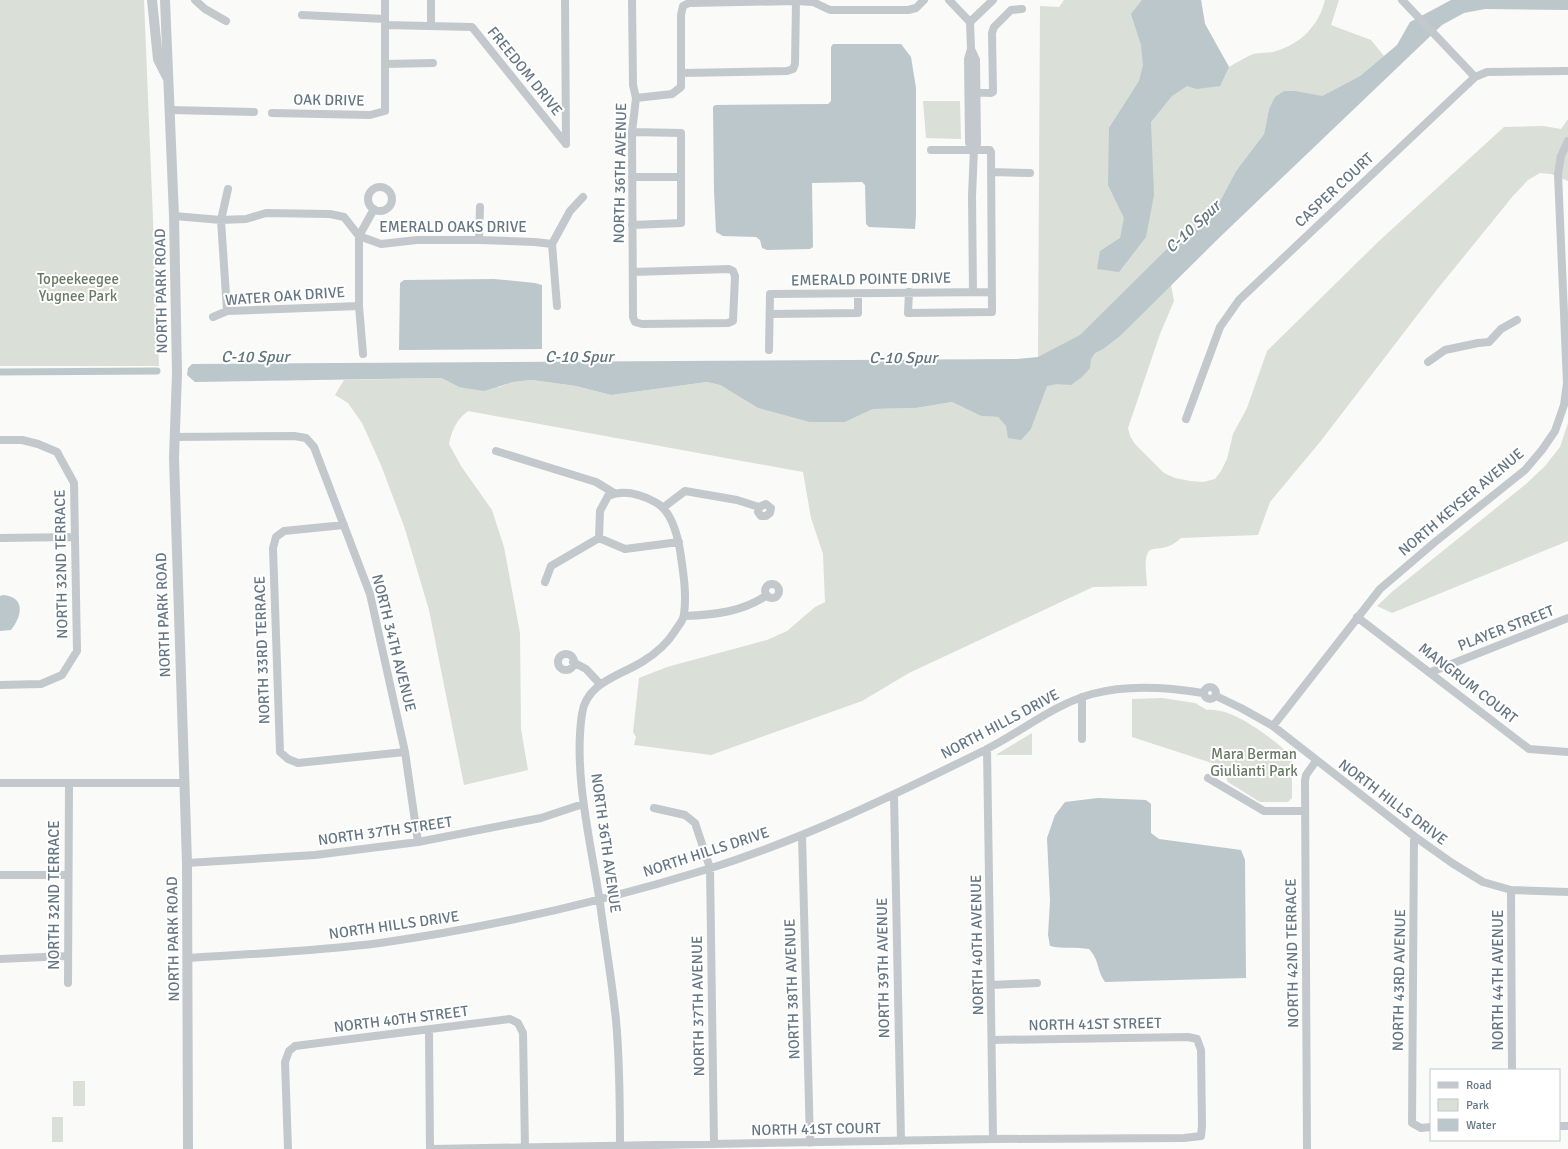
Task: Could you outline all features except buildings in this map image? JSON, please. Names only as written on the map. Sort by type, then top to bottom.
[{"type":"street","name":"NORTH PARK ROAD","points":[[152,0],[158,59],[169,80]]},
{"type":"street","name":"NORTH PARK ROAD","points":[[164,0],[169,80],[174,216],[177,373],[174,437],[176,569],[189,958],[188,1149]]},
{"type":"street","points":[[195,0],[205,9],[226,21]]},
{"type":"street","points":[[385,0],[386,64],[433,63]]},
{"type":"street","points":[[431,26],[432,0]]},
{"type":"street","name":"FREEDOM DRIVE","points":[[302,15],[431,26],[472,27],[566,144],[565,0]]},
{"type":"street","name":"NORTH 36TH AVENUE","points":[[632,0],[633,85],[636,98],[632,132],[633,317],[635,322],[642,324],[728,323],[733,321],[735,276],[733,271],[729,269],[633,272]]},
{"type":"street","points":[[636,98],[672,94],[681,87],[682,15],[683,6],[689,3],[813,1],[830,10],[908,10],[916,8],[924,0]]},
{"type":"street","points":[[949,0],[970,22],[993,0]]},
{"type":"street","points":[[1402,0],[1474,77]]},
{"type":"street","points":[[682,73],[787,71],[793,69],[795,64],[796,1]]},
{"type":"street","points":[[973,92],[993,92],[992,33],[994,27],[1010,10],[1022,10]]},
{"type":"street","name":"EMERALD POINTE DRIVE","points":[[970,22],[971,49],[968,58],[978,144],[974,149],[972,196],[973,292]]},
{"type":"street","name":"OAK DRIVE","points":[[272,113],[370,115],[386,111],[386,64]]},
{"type":"street","name":"CASPER COURT","points":[[1186,418],[1220,327],[1239,300],[1474,77],[1487,72],[1568,71]]},
{"type":"street","points":[[170,110],[254,112]]},
{"type":"street","points":[[632,132],[681,133],[681,223],[632,225]]},
{"type":"street","name":"NORTH KEYSER AVENUE","points":[[1273,726],[1380,589],[1435,542],[1526,470],[1555,431],[1564,406],[1567,383],[1558,174],[1561,156],[1568,142]]},
{"type":"street","points":[[908,292],[908,313],[992,312],[990,150],[931,150]]},
{"type":"street","points":[[991,172],[1030,173]]},
{"type":"street","points":[[632,178],[681,177]]},
{"type":"street","points":[[227,311],[221,220],[228,189]]},
{"type":"street","points":[[557,306],[552,244],[570,211],[583,197]]},
{"type":"street","points":[[479,240],[480,207]]},
{"type":"street","points":[[363,354],[359,306],[359,236],[374,209]]},
{"type":"street","name":"EMERALD OAKS DRIVE","points":[[174,216],[221,220],[246,219],[266,213],[330,214],[344,217],[359,236],[381,244],[417,240],[479,240],[552,244]]},
{"type":"street","name":"EMERALD POINTE DRIVE","points":[[770,314],[770,294],[992,292]]},
{"type":"street","points":[[769,350],[770,314],[858,313],[858,293]]},
{"type":"street","name":"WATER OAK DRIVE","points":[[213,316],[227,311],[359,306]]},
{"type":"street","points":[[1428,362],[1445,350],[1489,342],[1501,329],[1517,320]]},
{"type":"street","name":"NORTH 34TH AVENUE","points":[[174,437],[294,436],[306,438],[314,447],[370,594],[405,752],[418,842]]},
{"type":"street","name":"NORTH 32ND TERRACE","points":[[0,440],[22,440],[38,444],[57,452],[67,467],[74,483],[77,651],[62,675],[41,684],[0,685]]},
{"type":"street","points":[[496,451],[596,482],[614,493]]},
{"type":"street","points":[[664,507],[685,491],[737,500],[759,507]]},
{"type":"street","points":[[599,538],[600,511],[608,496],[614,493],[626,492],[642,496],[664,507],[679,542],[684,577],[684,616],[711,615],[754,604],[767,596]]},
{"type":"street","name":"NORTH 33RD TERRACE","points":[[344,525],[284,531],[276,537],[273,548],[280,752],[288,760],[298,763],[405,752]]},
{"type":"street","points":[[0,538],[74,537]]},
{"type":"street","points":[[599,538],[625,549],[679,542]]},
{"type":"street","points":[[545,582],[551,566],[599,538]]},
{"type":"street","name":"NORTH 36TH AVENUE","points":[[620,1148],[616,1019],[599,900],[583,804],[580,754],[582,713],[586,699],[600,684],[642,662],[668,642],[684,616]]},
{"type":"street","name":"MANGRUM COURT","points":[[1358,617],[1529,749],[1568,752]]},
{"type":"street","name":"PLAYER STREET","points":[[1431,672],[1568,618]]},
{"type":"street","points":[[573,662],[586,669],[600,684]]},
{"type":"street","name":"NORTH HILLS DRIVE","points":[[189,958],[277,953],[378,943],[503,922],[599,900],[710,868],[802,835],[894,795],[987,749],[1054,710],[1082,697],[1111,689],[1159,687],[1203,693],[1208,699],[1212,699],[1216,696],[1273,726],[1414,836],[1452,863],[1483,882],[1511,890],[1568,892]]},
{"type":"street","points":[[1082,697],[1082,739]]},
{"type":"street","name":"NORTH 40TH AVENUE","points":[[987,749],[993,1040],[993,1140]]},
{"type":"street","name":"NORTH 42ND TERRACE","points":[[1307,1149],[1305,781],[1306,775],[1316,761]]},
{"type":"street","points":[[1208,778],[1264,811],[1305,810]]},
{"type":"street","points":[[0,783],[184,783]]},
{"type":"street","name":"NORTH 32ND TERRACE","points":[[68,983],[67,875],[69,783]]},
{"type":"street","name":"NORTH 39TH AVENUE","points":[[894,795],[901,1142]]},
{"type":"street","name":"NORTH 37TH STREET","points":[[187,863],[315,855],[418,842],[541,818],[583,804]]},
{"type":"street","name":"NORTH 37TH AVENUE","points":[[654,808],[685,815],[695,823],[710,868],[714,1144]]},
{"type":"street","name":"NORTH 38TH AVENUE","points":[[802,835],[810,1143]]},
{"type":"street","name":"NORTH 43RD AVENUE","points":[[1414,836],[1412,1123],[1422,1128],[1430,1127]]},
{"type":"street","points":[[0,875],[67,875]]},
{"type":"street","name":"NORTH 44TH AVENUE","points":[[1511,890],[1512,1069]]},
{"type":"street","points":[[0,959],[67,956]]},
{"type":"street","points":[[992,985],[1037,983]]},
{"type":"street","name":"NORTH 40TH STREET","points":[[288,1149],[285,1062],[289,1052],[295,1046],[429,1031],[510,1019],[518,1023],[523,1033],[525,1148]]},
{"type":"street","points":[[429,1031],[431,1149]]},
{"type":"street","name":"NORTH 41ST STREET","points":[[993,1040],[1188,1037],[1197,1039],[1202,1050],[1201,1136]]},
{"type":"street","name":"NORTH 41ST COURT","points":[[431,1149],[620,1148],[714,1144],[1184,1138],[1201,1136]]},
{"type":"green space","name":"Topeekeegee Yugnee Park","points":[[0,0],[144,0],[159,366],[0,366]]},
{"type":"green space","points":[[1064,0],[1201,0],[1205,24],[1229,67],[1251,55],[1273,52],[1293,44],[1308,32],[1318,18],[1325,0],[1339,0],[1331,25],[1371,40],[1384,56],[1360,76],[1322,96],[1269,109],[1264,134],[1236,171],[1218,205],[1191,232],[1171,285],[1174,301],[1160,334],[1128,428],[1130,436],[1135,444],[1164,473],[1175,478],[1203,482],[1215,479],[1227,459],[1233,434],[1247,408],[1267,351],[1379,241],[1504,127],[1543,126],[1561,129],[1568,119],[1568,181],[1551,174],[1540,173],[1528,180],[1513,196],[1435,292],[1320,442],[1270,502],[1258,535],[1181,538],[1167,547],[1152,549],[1147,554],[1146,558],[1147,586],[1093,587],[909,673],[862,701],[711,755],[634,745],[636,737],[633,732],[639,678],[667,667],[767,640],[787,631],[815,607],[825,602],[823,554],[811,518],[803,472],[468,411],[460,418],[455,426],[449,444],[461,466],[492,510],[504,547],[520,633],[521,729],[528,770],[464,785],[429,610],[405,529],[381,465],[362,423],[348,403],[335,395],[344,380],[443,378],[459,387],[499,387],[513,382],[532,380],[576,386],[611,395],[707,382],[720,385],[758,408],[845,422],[873,409],[916,408],[952,402],[981,416],[998,417],[1006,426],[1031,429],[1041,401],[1038,357],[1040,6],[1059,7]]},
{"type":"green space","points":[[923,101],[960,101],[961,139],[926,138]]},
{"type":"green space","points":[[1568,423],[1568,541],[1392,613],[1377,606],[1393,591],[1526,484],[1545,466],[1560,447]]},
{"type":"green space","name":"Mara Berman Giulianti Park","points":[[1162,698],[1195,703],[1207,710],[1218,710],[1229,714],[1252,726],[1274,741],[1292,756],[1292,798],[1288,802],[1260,802],[1228,782],[1221,766],[1132,737],[1132,699]]},
{"type":"green space","points":[[1032,733],[1032,755],[997,755],[997,754]]},
{"type":"green space","points":[[73,1081],[85,1081],[85,1106],[73,1106]]},
{"type":"green space","points":[[52,1117],[63,1117],[63,1142],[52,1142]]},
{"type":"water","points":[[1142,0],[1201,0],[1205,24],[1229,67],[1220,86],[1197,89],[1187,86],[1172,96],[1151,122],[1154,195],[1146,237],[1119,272],[1097,269],[1100,251],[1120,238],[1124,218],[1108,185],[1109,128],[1139,81],[1143,65],[1141,45],[1131,14]]},
{"type":"water","points":[[1451,0],[1568,0],[1568,10],[1485,9],[1464,13],[1442,25],[1220,237],[1120,336],[1095,353],[1091,359],[1090,368],[1082,377],[1071,385],[1057,384],[1047,386],[1031,429],[1021,440],[1008,438],[1006,426],[998,417],[981,416],[952,402],[916,408],[873,409],[845,422],[810,422],[758,408],[720,385],[707,382],[611,395],[576,386],[532,380],[513,382],[484,391],[459,387],[442,378],[195,382],[187,375],[188,368],[192,364],[1017,359],[1038,357],[1080,335],[1179,237],[1191,232],[1218,205],[1236,171],[1264,134],[1269,109],[1275,97],[1284,91],[1295,91],[1322,96],[1360,76],[1397,45],[1410,22]]},
{"type":"water","points":[[833,44],[901,44],[911,57],[916,88],[915,229],[869,227],[866,224],[865,185],[862,182],[812,183],[813,247],[810,249],[767,250],[762,248],[760,240],[756,237],[723,236],[716,232],[713,107],[715,105],[828,104],[831,101],[831,47]]},
{"type":"water","points":[[494,279],[542,285],[542,349],[399,350],[400,283],[404,280]]},
{"type":"water","points":[[3,595],[16,599],[20,608],[18,619],[11,630],[0,631],[0,596]]},
{"type":"water","points":[[1098,798],[1146,800],[1151,804],[1151,833],[1159,839],[1241,850],[1245,860],[1246,978],[1105,982],[1100,973],[1095,957],[1089,949],[1050,946],[1048,935],[1050,901],[1047,838],[1055,815],[1065,802]]},
{"type":"waterway","name":"C-10 Spur","points":[[0,372],[157,371]]}]
